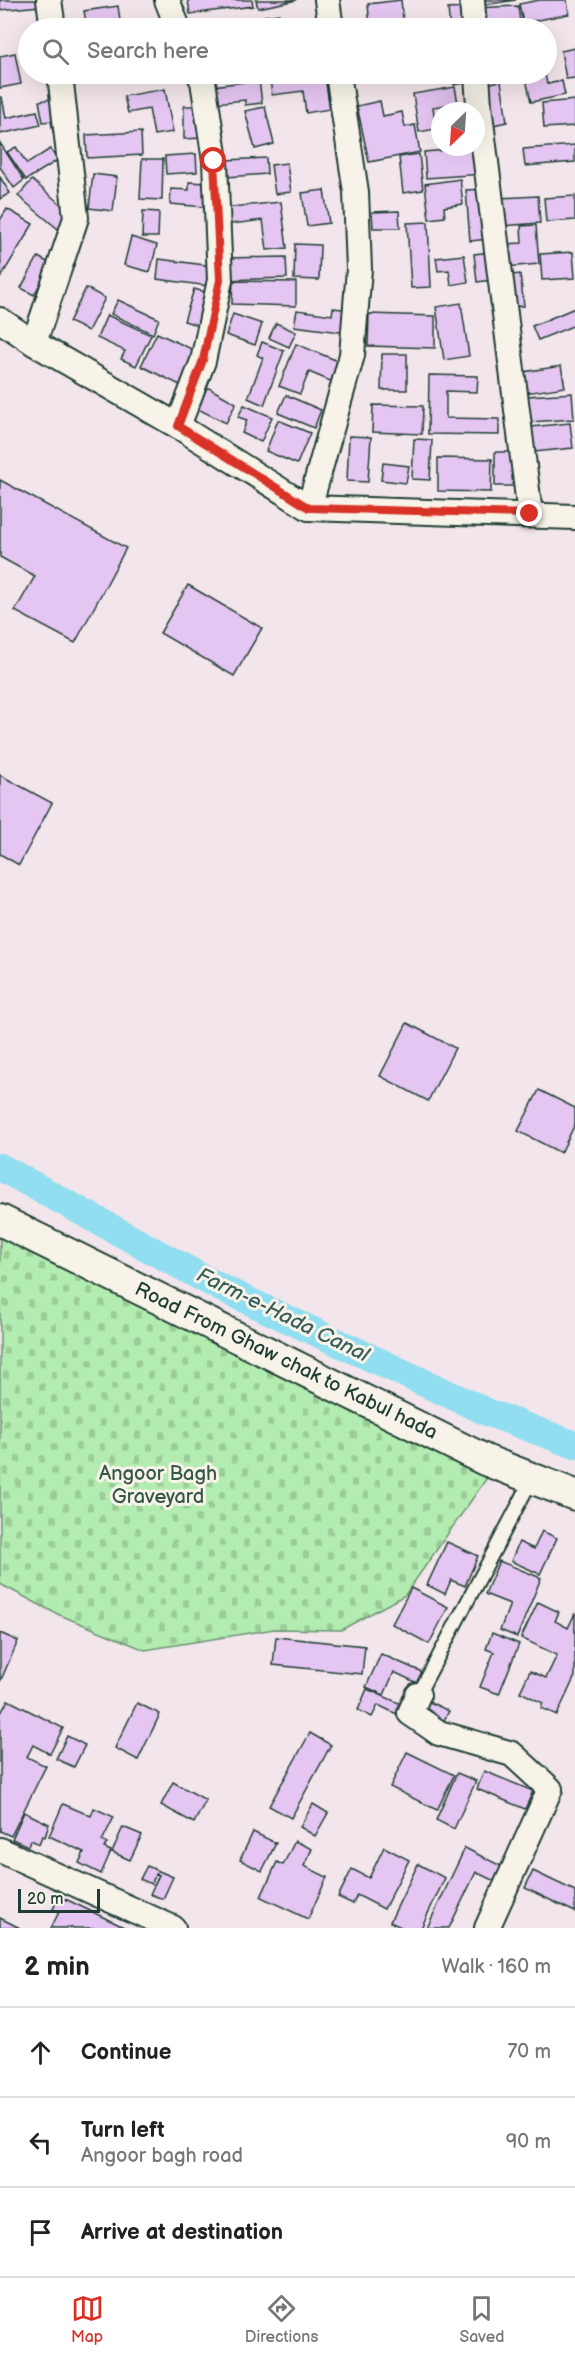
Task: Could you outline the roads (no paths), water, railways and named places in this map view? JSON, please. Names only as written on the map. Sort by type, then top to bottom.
[{"type":"street","points":[[48,0],[51,18]]},
{"type":"street","points":[[167,0],[174,18]]},
{"type":"street","points":[[327,0],[330,18]]},
{"type":"street","points":[[472,0],[473,18]]},
{"type":"street","points":[[34,343],[76,218],[61,84]]},
{"type":"street","points":[[178,426],[203,360],[220,280],[214,161],[203,84]]},
{"type":"street","points":[[309,508],[352,355],[358,269],[356,192],[340,84]]},
{"type":"street","points":[[478,84],[530,514]]},
{"type":"street","points":[[0,320],[34,343],[178,426],[309,508],[575,517]]},
{"type":"street","name":"Road From Ghaw chak to Kabul hada","points":[[0,1220],[485,1460],[575,1495]]},
{"type":"street","points":[[418,1695],[410,1713],[417,1719],[439,1732],[512,1754],[550,1789],[487,1928]]},
{"type":"street","points":[[0,1850],[173,1928]]},
{"type":"lane","points":[[418,1695],[532,1479]]},
{"type":"waterway","name":"Farm-e-Hada Canal","points":[[0,1167],[221,1288],[489,1413],[575,1445]]},
{"type":"park label","name":"Angoor Bagh Graveyard","points":[[158,1486]]}]
